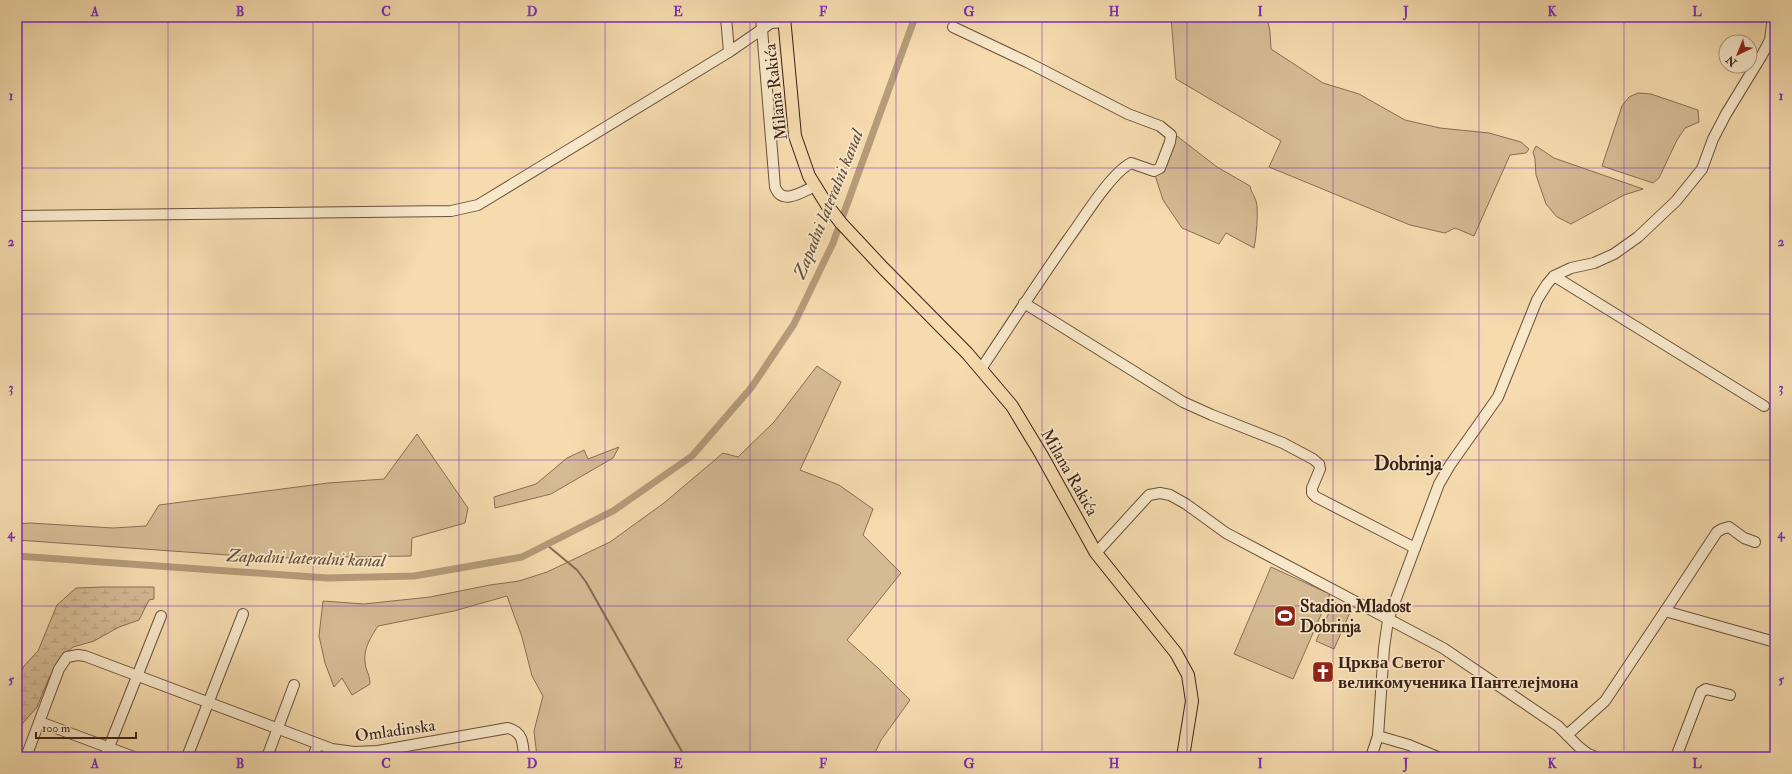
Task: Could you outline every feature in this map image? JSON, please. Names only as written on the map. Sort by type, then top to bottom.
[{"type":"main road","name":"Milana Rakića","points":[[784,19],[796,136],[800,151],[815,186],[827,205],[853,236],[967,353],[1012,406],[1096,553],[1169,644],[1185,668],[1191,684],[1192,701],[1183,757]]},
{"type":"street","points":[[726,17],[729,52]]},
{"type":"street","points":[[762,17],[775,187],[781,196],[787,197],[815,186]]},
{"type":"street","points":[[1371,757],[1378,736],[1388,620],[1439,484],[1450,465],[1498,397],[1541,292],[1554,276],[1571,268],[1594,262],[1614,254],[1638,237],[1684,192],[1702,169],[1713,139],[1726,114],[1770,40],[1773,17]]},
{"type":"street","points":[[17,216],[451,211],[466,209],[478,205],[729,52],[762,31],[771,23],[784,19]]},
{"type":"street","points":[[953,27],[1027,62],[1128,114],[1160,126],[1171,135],[1170,142],[1160,168],[1154,171],[1131,163],[1123,167],[1092,204],[981,369]]},
{"type":"street","points":[[1554,276],[1764,406]]},
{"type":"street","points":[[1024,303],[1183,402],[1283,443],[1313,459],[1319,464],[1320,469],[1312,488],[1312,493],[1316,497],[1416,548]]},
{"type":"street","points":[[1096,553],[1149,495],[1160,493],[1170,495],[1186,504],[1226,533],[1443,648],[1558,726],[1588,754],[1596,757]]},
{"type":"street","points":[[1567,735],[1604,701],[1717,532],[1722,528],[1729,527],[1744,538],[1755,542]]},
{"type":"street","points":[[1665,611],[1775,642]]},
{"type":"street","points":[[187,757],[243,614]]},
{"type":"street","points":[[107,752],[161,616]]},
{"type":"street","points":[[1385,644],[1390,637],[1400,630],[1406,629]]},
{"type":"street","name":"Omladinska","points":[[40,722],[59,669],[67,657],[78,655],[85,656],[209,701],[318,744],[343,751],[366,752],[508,728],[514,729],[522,739],[524,757]]},
{"type":"street","points":[[267,757],[294,685]]},
{"type":"street","points":[[1676,757],[1701,692],[1706,689],[1730,695]]},
{"type":"street","points":[[26,757],[40,722],[107,752],[134,757]]},
{"type":"street","points":[[1378,736],[1409,745],[1438,757]]},
{"type":"street","points":[[313,757],[318,744]]},
{"type":"green space","points":[[1171,17],[1267,17],[1271,49],[1323,83],[1359,94],[1405,120],[1440,128],[1489,133],[1521,142],[1529,149],[1526,153],[1510,155],[1474,236],[1455,228],[1445,233],[1410,225],[1269,167],[1281,141],[1176,79]]},
{"type":"green space","points":[[1638,93],[1651,94],[1698,110],[1699,122],[1685,128],[1677,140],[1659,178],[1653,183],[1602,166],[1622,106],[1629,97]]},
{"type":"green space","points":[[1177,136],[1217,167],[1250,186],[1257,205],[1254,248],[1226,233],[1219,244],[1182,228],[1163,200],[1155,175],[1169,157]]},
{"type":"green space","points":[[1536,146],[1554,158],[1643,189],[1624,195],[1571,224],[1557,217],[1546,204],[1536,175],[1533,152]]},
{"type":"green space","points":[[817,366],[841,382],[800,470],[839,485],[873,509],[863,535],[901,573],[847,640],[910,700],[881,740],[873,757],[537,757],[534,731],[543,696],[532,676],[522,637],[507,596],[454,611],[378,626],[369,641],[365,656],[370,684],[352,695],[342,678],[334,687],[325,663],[319,636],[323,601],[364,604],[430,597],[519,581],[547,572],[610,542],[664,503],[723,453],[738,457],[774,422]]},
{"type":"green space","points":[[417,434],[468,508],[465,523],[412,538],[411,556],[270,558],[17,540],[17,524],[30,523],[113,528],[146,526],[159,505],[328,483],[384,479]]},
{"type":"green space","points":[[619,447],[613,458],[551,494],[495,508],[494,497],[536,484],[567,458],[584,450],[588,459]]},
{"type":"green space","name":"Stadion Mladost Dobrinja","points":[[1271,567],[1330,594],[1293,679],[1234,654]]},
{"type":"green space","points":[[154,587],[154,599],[149,600],[139,620],[119,627],[94,641],[73,647],[60,658],[49,678],[37,707],[17,730],[17,681],[24,666],[38,651],[57,605],[76,588]]},
{"type":"green space","points":[[1334,602],[1351,610],[1334,649],[1316,641]]},
{"type":"waterway","name":"Zapadni lateralni kanal","points":[[17,556],[327,578],[414,576],[522,557],[613,511],[692,456],[751,388],[794,324],[833,243],[915,17]]},
{"type":"waterway","points":[[547,545],[577,570],[586,582],[685,757]]},
{"type":"place","name":"Stadion Mladost Dobrinja","points":[[1285,616]]},
{"type":"place","name":"Црква Светог великомученика Пантелејмона","points":[[1323,672]]},
{"type":"district","name":"Dobrinja","points":[[1408,463]]}]
